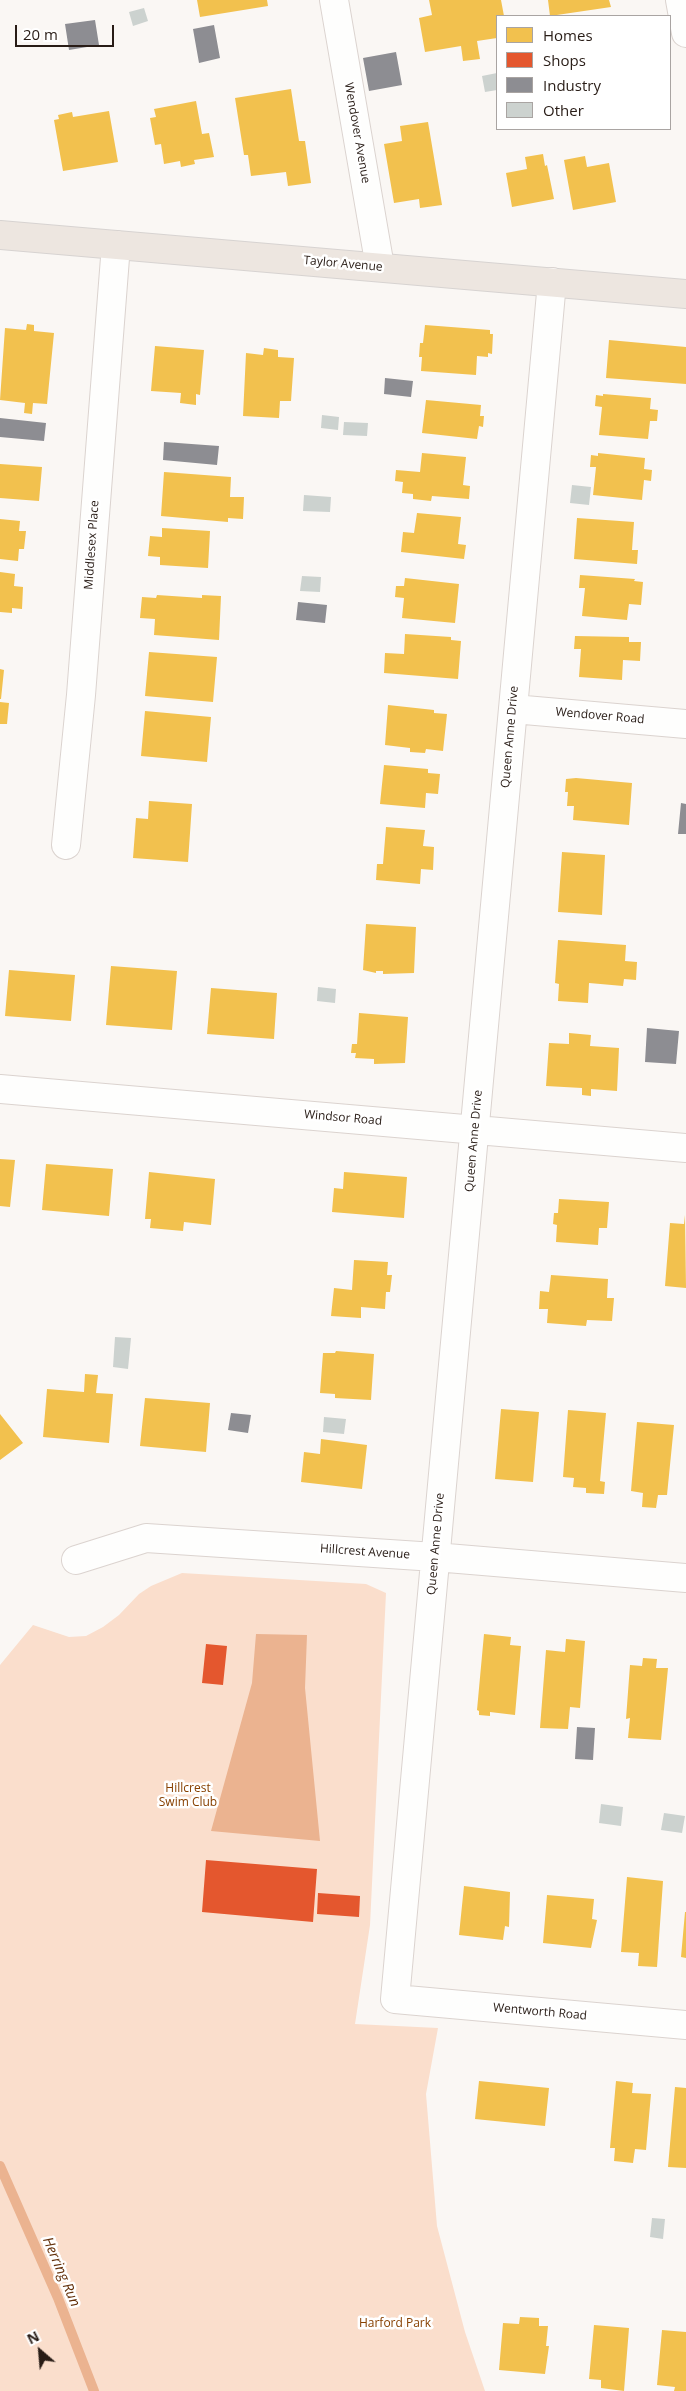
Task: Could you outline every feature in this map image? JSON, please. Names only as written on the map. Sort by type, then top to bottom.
[{"type":"main road","name":"Taylor Avenue","points":[[0,235],[686,294]]},
{"type":"street","name":"Wendover Avenue","points":[[334,0],[380,267]]},
{"type":"street","points":[[680,0],[686,33]]},
{"type":"street","name":"Middlesex Place","points":[[66,845],[116,245]]},
{"type":"street","name":"Queen Anne Drive","points":[[395,1999],[552,282]]},
{"type":"street","name":"Wendover Road","points":[[513,709],[686,724]]},
{"type":"street","name":"Windsor Road","points":[[0,1090],[686,1148]]},
{"type":"street","name":"Hillcrest Avenue","points":[[76,1560],[146,1538],[435,1556],[686,1578]]},
{"type":"street","name":"Wentworth Road","points":[[395,1999],[686,2025]]},
{"type":"green space","name":"Hillcrest Swim Club","points":[[182,1573],[366,1584],[386,1593],[370,1925],[355,2024],[438,2028],[426,2094],[437,2226],[465,2332],[485,2391],[0,2391],[0,1665],[33,1625],[69,1637],[86,1636],[103,1627],[119,1615],[139,1594],[151,1586]]},
{"type":"shaded area","points":[[256,1634],[307,1635],[305,1688],[320,1841],[211,1831],[252,1683]]},
{"type":"building: Homes","points":[[197,0],[267,0],[268,6],[200,17]]},
{"type":"building: Homes","points":[[429,0],[501,0],[504,15],[496,15],[496,38],[477,41],[480,59],[463,61],[461,46],[425,52],[419,18],[432,15]]},
{"type":"building: Homes","points":[[548,0],[609,0],[611,7],[557,15],[550,15]]},
{"type":"building: Homes","points":[[291,89],[299,141],[305,141],[311,183],[288,186],[286,172],[251,176],[248,155],[244,155],[235,98]]},
{"type":"building: Homes","points":[[196,101],[202,134],[209,133],[214,157],[194,160],[195,164],[181,167],[180,161],[164,164],[161,144],[155,145],[150,118],[156,117],[154,109]]},
{"type":"building: Homes","points":[[109,111],[118,162],[63,171],[54,120],[59,119],[58,115],[72,112],[73,117]]},
{"type":"building: Homes","points":[[428,122],[442,205],[420,208],[419,199],[394,203],[384,144],[402,141],[400,126]]},
{"type":"building: Homes","points":[[543,154],[554,199],[512,207],[506,173],[527,169],[525,157]]},
{"type":"building: Homes","points":[[585,156],[587,167],[609,163],[616,202],[573,210],[564,160]]},
{"type":"building: Homes","points":[[27,324],[34,325],[34,331],[54,333],[47,404],[33,403],[32,414],[24,413],[25,403],[0,400],[5,328],[26,330]]},
{"type":"building: Homes","points":[[425,325],[490,330],[490,334],[493,334],[492,354],[488,353],[488,357],[477,356],[476,375],[421,371],[420,343],[423,343]]},
{"type":"building: Homes","points":[[609,340],[686,347],[686,384],[606,378]]},
{"type":"building: Homes","points":[[155,346],[204,350],[200,395],[196,394],[196,405],[180,403],[181,393],[151,391]]},
{"type":"building: Homes","points":[[264,348],[278,350],[278,357],[294,358],[291,401],[280,401],[279,418],[243,416],[246,353],[263,355]]},
{"type":"building: Homes","points":[[603,394],[651,398],[650,409],[658,410],[657,421],[650,421],[648,439],[599,435],[602,407],[595,406],[596,395],[603,396]]},
{"type":"building: Homes","points":[[426,400],[481,405],[480,416],[484,416],[483,427],[479,426],[477,439],[422,433]]},
{"type":"building: Homes","points":[[422,453],[466,457],[463,485],[470,486],[469,499],[432,496],[431,501],[413,499],[413,494],[402,493],[403,482],[395,481],[396,470],[420,472]]},
{"type":"building: Homes","points":[[598,453],[645,458],[644,469],[652,470],[651,481],[644,480],[642,500],[593,495],[596,467],[590,467],[591,455],[598,456]]},
{"type":"building: Homes","points":[[0,464],[42,467],[39,501],[0,498]]},
{"type":"building: Homes","points":[[164,472],[231,477],[230,497],[244,497],[243,519],[228,518],[228,522],[161,516]]},
{"type":"building: Homes","points":[[417,513],[461,517],[458,544],[466,545],[464,559],[401,552],[403,532],[414,533]]},
{"type":"building: Homes","points":[[577,518],[634,522],[632,550],[638,550],[637,564],[574,559]]},
{"type":"building: Homes","points":[[0,519],[20,521],[19,531],[26,531],[24,549],[19,549],[18,561],[0,559]]},
{"type":"building: Homes","points":[[162,528],[210,531],[208,568],[160,565],[160,557],[148,556],[150,536],[162,537]]},
{"type":"building: Homes","points":[[0,572],[15,574],[14,586],[23,587],[22,609],[12,608],[12,613],[0,612]]},
{"type":"building: Homes","points":[[580,575],[635,579],[634,581],[643,582],[641,605],[629,604],[627,620],[582,616],[585,588],[579,588]]},
{"type":"building: Homes","points":[[405,578],[459,584],[455,623],[402,618],[404,598],[395,597],[396,586],[404,586]]},
{"type":"building: Homes","points":[[157,595],[202,598],[202,595],[221,596],[219,640],[154,635],[155,619],[140,618],[142,597],[156,598]]},
{"type":"building: Homes","points":[[405,634],[451,637],[451,640],[461,641],[458,679],[384,673],[385,653],[404,654]]},
{"type":"building: Homes","points":[[575,636],[629,637],[629,642],[641,642],[640,661],[623,660],[622,680],[579,677],[581,649],[574,649]]},
{"type":"building: Homes","points":[[149,652],[217,657],[213,702],[145,696]]},
{"type":"building: Homes","points":[[0,669],[4,670],[1,699],[0,699]]},
{"type":"building: Homes","points":[[0,702],[9,703],[7,724],[0,724]]},
{"type":"building: Homes","points":[[388,705],[434,710],[434,713],[447,714],[443,751],[426,749],[425,753],[410,752],[410,748],[385,745]]},
{"type":"building: Homes","points":[[145,711],[211,717],[207,762],[141,756]]},
{"type":"building: Homes","points":[[384,765],[428,769],[428,773],[440,774],[438,794],[426,793],[425,808],[380,804]]},
{"type":"building: Homes","points":[[576,778],[632,783],[629,825],[573,820],[574,806],[567,806],[568,792],[565,792],[566,779]]},
{"type":"building: Homes","points":[[149,801],[192,804],[188,862],[133,858],[136,818],[148,819]]},
{"type":"building: Homes","points":[[386,827],[425,830],[423,846],[434,847],[433,870],[421,869],[420,884],[376,880],[377,864],[383,864]]},
{"type":"building: Homes","points":[[562,852],[605,855],[602,915],[558,912]]},
{"type":"building: Homes","points":[[366,924],[416,927],[414,973],[383,974],[383,971],[376,971],[376,973],[363,970]]},
{"type":"building: Homes","points":[[558,940],[626,945],[625,961],[637,962],[636,980],[624,979],[623,986],[589,983],[588,1003],[558,1001],[559,984],[555,983]]},
{"type":"building: Homes","points":[[111,966],[177,971],[172,1030],[106,1025]]},
{"type":"building: Homes","points":[[9,970],[75,975],[71,1021],[5,1016]]},
{"type":"building: Homes","points":[[211,988],[277,993],[274,1039],[207,1034]]},
{"type":"building: Homes","points":[[359,1013],[408,1017],[405,1063],[374,1064],[374,1059],[355,1058],[356,1053],[351,1053],[352,1044],[357,1044]]},
{"type":"building: Homes","points":[[569,1033],[591,1035],[590,1046],[619,1048],[617,1091],[591,1089],[591,1096],[582,1095],[582,1088],[546,1086],[549,1043],[569,1044]]},
{"type":"building: Homes","points":[[0,1159],[15,1160],[10,1207],[0,1206]]},
{"type":"building: Homes","points":[[46,1164],[113,1169],[109,1216],[42,1210]]},
{"type":"building: Homes","points":[[149,1172],[215,1179],[211,1225],[184,1222],[183,1231],[150,1228],[151,1219],[145,1219]]},
{"type":"building: Homes","points":[[344,1172],[407,1177],[404,1218],[332,1212],[334,1188],[343,1189]]},
{"type":"building: Homes","points":[[559,1199],[609,1202],[607,1228],[599,1228],[598,1245],[556,1242],[557,1225],[553,1224],[554,1213],[558,1213]]},
{"type":"building: Homes","points":[[685,1215],[686,1288],[665,1286],[670,1223],[684,1224]]},
{"type":"building: Homes","points":[[354,1260],[388,1262],[387,1275],[392,1275],[390,1292],[386,1292],[385,1309],[361,1307],[361,1318],[331,1316],[334,1288],[352,1290]]},
{"type":"building: Homes","points":[[551,1275],[608,1279],[607,1298],[614,1298],[612,1321],[587,1320],[586,1326],[547,1323],[548,1309],[539,1309],[540,1291],[549,1292]]},
{"type":"building: Homes","points":[[336,1351],[374,1354],[371,1400],[335,1398],[335,1394],[320,1393],[323,1353],[335,1353]]},
{"type":"building: Homes","points":[[85,1374],[98,1375],[96,1393],[113,1394],[109,1443],[43,1437],[47,1389],[84,1392]]},
{"type":"building: Homes","points":[[145,1398],[210,1403],[206,1452],[140,1446]]},
{"type":"building: Homes","points":[[501,1409],[539,1412],[533,1482],[495,1479]]},
{"type":"building: Homes","points":[[568,1410],[606,1413],[600,1481],[605,1482],[604,1494],[586,1493],[586,1488],[573,1487],[574,1478],[563,1477]]},
{"type":"building: Homes","points":[[0,1414],[23,1443],[0,1460]]},
{"type":"building: Homes","points":[[637,1422],[674,1425],[667,1495],[658,1495],[656,1508],[642,1507],[643,1493],[631,1491]]},
{"type":"building: Homes","points":[[321,1439],[367,1445],[362,1489],[301,1482],[304,1452],[320,1454]]},
{"type":"building: Homes","points":[[484,1634],[511,1637],[510,1645],[521,1646],[515,1715],[490,1712],[490,1716],[479,1715],[477,1710]]},
{"type":"building: Homes","points":[[566,1639],[585,1641],[580,1708],[570,1707],[568,1729],[540,1728],[546,1650],[565,1652]]},
{"type":"building: Homes","points":[[643,1658],[657,1659],[656,1668],[668,1668],[661,1740],[628,1738],[630,1718],[626,1719],[630,1665],[642,1666]]},
{"type":"building: Homes","points":[[627,1877],[663,1881],[657,1967],[638,1966],[639,1953],[621,1952]]},
{"type":"building: Homes","points":[[464,1886],[510,1892],[509,1927],[505,1926],[503,1940],[459,1935]]},
{"type":"building: Homes","points":[[547,1895],[594,1899],[592,1919],[597,1920],[591,1948],[543,1943]]},
{"type":"building: Homes","points":[[686,1912],[686,1958],[681,1957]]},
{"type":"building: Homes","points":[[479,2081],[549,2088],[545,2126],[475,2119]]},
{"type":"building: Homes","points":[[616,2081],[633,2083],[632,2093],[651,2094],[646,2150],[635,2149],[633,2163],[614,2161],[615,2148],[610,2148]]},
{"type":"building: Homes","points":[[675,2087],[686,2088],[686,2168],[668,2167]]},
{"type":"building: Homes","points":[[520,2317],[539,2318],[539,2326],[548,2326],[546,2346],[549,2346],[545,2374],[499,2370],[503,2323],[519,2324]]},
{"type":"building: Homes","points":[[594,2325],[629,2328],[624,2391],[601,2388],[601,2380],[589,2379]]},
{"type":"building: Homes","points":[[662,2330],[686,2332],[686,2391],[674,2391],[675,2387],[657,2385]]},
{"type":"building: Shops","points":[[206,1644],[227,1646],[223,1685],[202,1683]]},
{"type":"building: Shops","points":[[206,1860],[317,1869],[313,1922],[202,1912]]},
{"type":"building: Shops","points":[[318,1893],[360,1896],[359,1917],[317,1914]]},
{"type":"building: Industry","points":[[95,20],[99,45],[69,50],[65,24]]},
{"type":"building: Industry","points":[[214,25],[220,58],[199,63],[193,29]]},
{"type":"building: Industry","points":[[396,52],[402,85],[369,91],[363,58]]},
{"type":"building: Industry","points":[[385,378],[413,381],[411,397],[384,394]]},
{"type":"building: Industry","points":[[0,418],[46,423],[44,441],[0,437]]},
{"type":"building: Industry","points":[[164,442],[219,446],[217,465],[163,460]]},
{"type":"building: Industry","points":[[298,602],[327,605],[325,623],[296,620]]},
{"type":"building: Industry","points":[[681,803],[686,804],[686,834],[678,834]]},
{"type":"building: Industry","points":[[647,1028],[679,1031],[676,1064],[645,1062]]},
{"type":"building: Industry","points":[[231,1413],[251,1415],[248,1433],[228,1430]]},
{"type":"building: Industry","points":[[577,1727],[595,1728],[593,1760],[575,1759]]},
{"type":"building: Other","points":[[144,8],[148,21],[133,26],[129,12]]},
{"type":"building: Other","points":[[496,73],[496,90],[485,92],[482,76]]},
{"type":"building: Other","points":[[322,415],[339,417],[338,430],[321,428]]},
{"type":"building: Other","points":[[344,422],[368,423],[367,436],[343,435]]},
{"type":"building: Other","points":[[572,485],[591,487],[589,505],[570,503]]},
{"type":"building: Other","points":[[304,495],[331,497],[330,512],[303,511]]},
{"type":"building: Other","points":[[302,576],[321,577],[320,592],[300,591]]},
{"type":"building: Other","points":[[318,987],[336,989],[335,1003],[317,1001]]},
{"type":"building: Other","points":[[115,1337],[131,1338],[128,1369],[113,1367]]},
{"type":"building: Other","points":[[324,1417],[346,1419],[344,1434],[323,1432]]},
{"type":"building: Other","points":[[601,1804],[623,1807],[621,1826],[599,1823]]},
{"type":"building: Other","points":[[664,1813],[685,1816],[682,1833],[661,1830]]},
{"type":"building: Other","points":[[652,2218],[665,2219],[663,2239],[650,2237]]},
{"type":"waterway","name":"Herring Run","points":[[0,2166],[58,2298],[94,2391]]},
{"type":"park label","name":"Harford Park","points":[[395,2324]]}]
